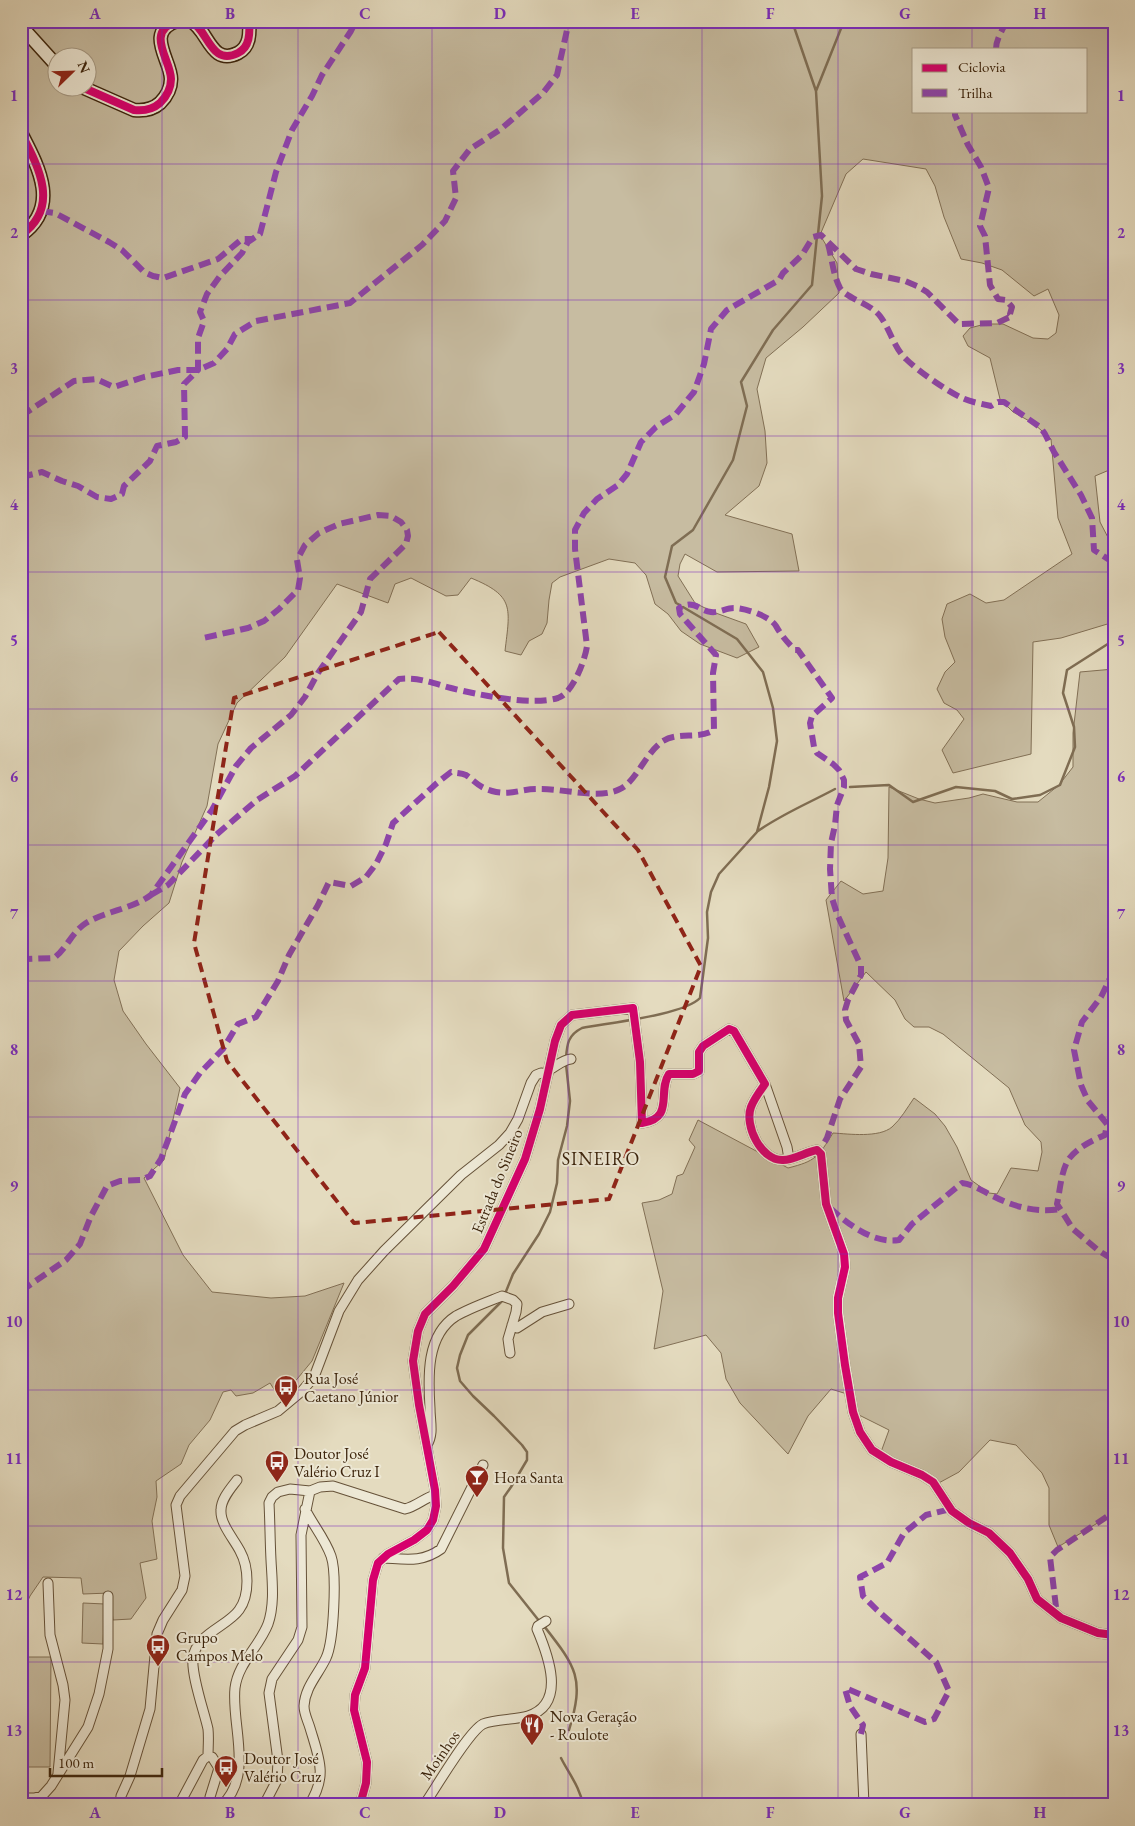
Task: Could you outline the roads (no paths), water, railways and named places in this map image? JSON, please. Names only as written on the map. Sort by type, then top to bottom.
[{"type":"main road","points":[[98,94],[134,110],[156,106],[165,97],[171,80],[160,45],[161,37],[166,26],[177,21]]},
{"type":"main road","points":[[190,21],[198,26],[213,50],[226,56],[237,53],[245,47],[249,37],[249,21]]},
{"type":"main road","points":[[21,26],[48,56]]},
{"type":"main road","points":[[21,133],[41,176],[44,194],[38,218],[21,235]]},
{"type":"street","name":"Estrada do Sineiro","points":[[383,1558],[427,1530],[433,1520],[436,1506],[413,1361],[418,1331],[426,1314],[453,1286],[484,1249],[524,1159],[561,1025],[572,1015],[633,1008],[636,1018],[642,1123],[658,1116],[664,1106],[665,1080],[669,1074],[693,1074],[699,1071],[699,1052],[703,1046],[729,1030],[734,1031],[765,1084],[787,1147],[789,1159]]},
{"type":"street","points":[[120,1805],[121,1796],[132,1769],[150,1709],[157,1634],[163,1620],[182,1590],[185,1576],[176,1505],[180,1496],[235,1430],[278,1411],[302,1391],[314,1377],[339,1311],[358,1280],[384,1251],[461,1175],[500,1145],[518,1119],[531,1083],[536,1075],[549,1072],[567,1059]]},
{"type":"street","points":[[765,1084],[750,1108],[751,1125],[757,1144],[769,1157],[782,1160],[816,1150],[821,1154],[826,1204],[844,1254],[845,1267],[838,1298],[838,1313],[851,1402],[860,1432],[872,1450],[891,1462],[922,1475],[933,1482],[952,1511],[968,1523],[988,1533],[1010,1554],[1028,1579],[1037,1599],[1061,1618],[1098,1633],[1114,1635]]},
{"type":"street","points":[[426,1445],[432,1436],[429,1381],[431,1358],[439,1335],[448,1322],[457,1315],[505,1297],[517,1304],[508,1339],[510,1352]]},
{"type":"street","points":[[512,1325],[517,1328],[542,1312],[569,1304]]},
{"type":"street","points":[[360,1805],[366,1783],[367,1762],[354,1710],[355,1695],[365,1668],[373,1580],[378,1564],[383,1558],[420,1559],[431,1556],[441,1549],[483,1465]]},
{"type":"street","points":[[208,1756],[208,1732],[193,1658],[196,1648],[203,1639],[239,1610],[246,1595],[246,1567],[220,1510],[225,1497],[237,1480]]},
{"type":"street","points":[[222,1805],[236,1783],[240,1770],[235,1690],[238,1674],[260,1642],[268,1622],[272,1593],[270,1503],[272,1497],[278,1492],[290,1488],[310,1491],[320,1487],[333,1486],[405,1509],[414,1507],[426,1498],[435,1495]]},
{"type":"street","points":[[264,1805],[277,1780],[278,1761],[269,1693],[272,1679],[298,1640],[302,1627],[301,1534],[310,1491]]},
{"type":"street","points":[[305,1509],[312,1524],[326,1544],[332,1558],[334,1571],[333,1622],[327,1657],[310,1684],[305,1696],[304,1709],[322,1769],[314,1797],[309,1805]]},
{"type":"street","points":[[48,1583],[50,1635],[65,1700],[58,1776]]},
{"type":"street","points":[[21,1798],[42,1796],[58,1776],[88,1727],[99,1694],[108,1649],[108,1596]]},
{"type":"street","name":"Moinhos","points":[[424,1805],[469,1738],[483,1724],[530,1715],[540,1710],[548,1702],[551,1691],[550,1662],[536,1629],[542,1623]]},
{"type":"street","points":[[861,1734],[864,1805]]},
{"type":"street","points":[[180,1805],[203,1760],[208,1756]]},
{"type":"street","points":[[208,1756],[212,1758],[219,1768],[210,1797],[210,1805]]},
{"type":"waterway","points":[[792,21],[816,91],[822,196],[818,234]]},
{"type":"waterway","points":[[816,91],[844,21]]},
{"type":"waterway","points":[[680,605],[676,603],[665,577],[672,546],[693,530],[733,460],[747,406],[741,382],[773,330],[812,285],[817,236]]},
{"type":"waterway","points":[[566,1058],[569,1040],[582,1028],[662,1014],[691,1004],[700,998],[708,938],[707,912],[711,892],[719,874],[757,832],[769,787],[777,741],[773,708],[763,672],[737,639],[683,607]]},
{"type":"waterway","points":[[1110,642],[1114,634]]},
{"type":"waterway","points":[[850,787],[889,785],[913,802],[956,787],[995,791],[1012,799],[1040,795],[1060,785],[1075,747],[1074,727],[1063,693],[1067,670],[1114,640]]},
{"type":"waterway","points":[[758,831],[786,814],[835,789]]},
{"type":"waterway","points":[[505,1294],[513,1274],[539,1234],[550,1212],[557,1183],[558,1160],[567,1126],[570,1101],[566,1064]]},
{"type":"waterway","points":[[504,1299],[468,1335],[457,1368],[460,1381],[527,1452],[527,1460],[504,1497],[503,1548],[509,1583],[540,1622]]},
{"type":"waterway","points":[[544,1626],[564,1652],[570,1663],[577,1685],[574,1712],[569,1730]]},
{"type":"waterway","points":[[561,1758],[577,1786],[583,1805]]},
{"type":"place","name":"Rua José Caetano Júnior","points":[[286,1408]]},
{"type":"place","name":"Doutor José Valério Cruz I","points":[[277,1483]]},
{"type":"place","name":"Hora Santa","points":[[477,1498]]},
{"type":"place","name":"Grupo Campos Melo","points":[[158,1667]]},
{"type":"place","name":"Nova Geração - Roulote","points":[[532,1746]]},
{"type":"place","name":"Doutor José Valério Cruz","points":[[226,1788]]},
{"type":"district","name":"SINEIRO","points":[[601,1158]]}]
